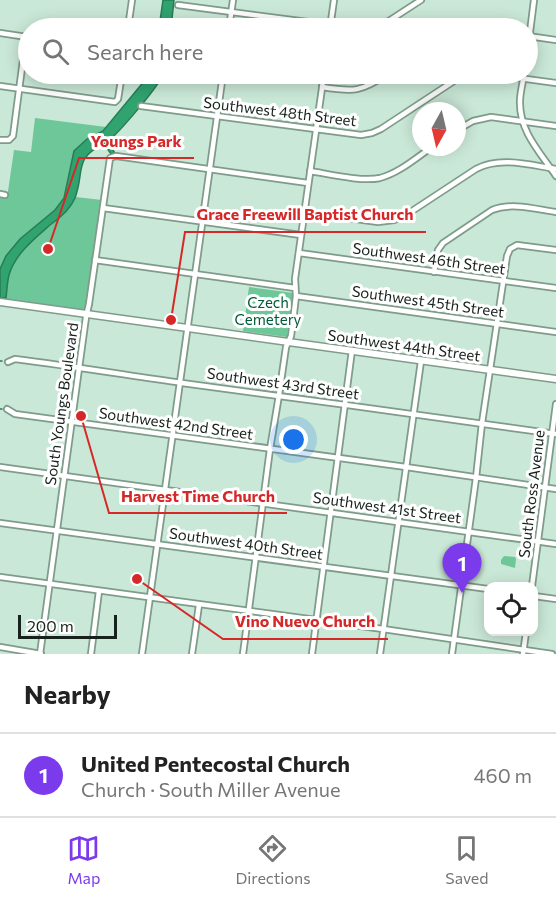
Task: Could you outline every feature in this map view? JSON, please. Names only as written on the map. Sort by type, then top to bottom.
[{"type":"main road","name":"Southwest 44th Street","points":[[0,302],[556,379]]},
{"type":"street","points":[[129,18],[132,0]]},
{"type":"street","points":[[230,18],[233,0]]},
{"type":"street","points":[[331,18],[334,0]]},
{"type":"street","points":[[393,18],[421,0]]},
{"type":"street","points":[[531,18],[534,0]]},
{"type":"street","points":[[178,4],[271,18]]},
{"type":"street","points":[[0,33],[18,36]]},
{"type":"street","points":[[538,37],[556,40]]},
{"type":"street","points":[[538,79],[556,83]]},
{"type":"street","points":[[0,140],[11,139],[14,133],[20,84]]},
{"type":"street","points":[[0,86],[112,102],[116,101],[120,84]]},
{"type":"street","points":[[142,654],[222,84]]},
{"type":"street","points":[[243,654],[270,449],[286,347],[291,336],[298,253],[323,84]]},
{"type":"street","points":[[322,87],[348,91],[373,84]]},
{"type":"street","name":"Southwest 48th Street","points":[[141,106],[355,135],[377,132],[450,84]]},
{"type":"street","points":[[523,84],[520,100],[521,121],[527,134],[553,168],[556,176]]},
{"type":"street","points":[[466,125],[473,121],[497,117],[556,126]]},
{"type":"street","name":"South Youngs Boulevard","points":[[41,654],[110,161],[116,156],[209,169]]},
{"type":"street","points":[[310,171],[364,179],[381,178],[418,156]]},
{"type":"street","points":[[304,212],[373,222],[389,222],[406,215],[487,163],[506,162],[553,168]]},
{"type":"street","points":[[209,169],[308,183]]},
{"type":"street","points":[[434,272],[438,250],[443,243],[492,210],[513,206],[556,212]]},
{"type":"street","points":[[103,208],[301,235]]},
{"type":"street","points":[[452,654],[507,254],[511,248],[520,245],[556,250]]},
{"type":"street","name":"Southwest 46th Street","points":[[298,253],[556,288]]},
{"type":"street","points":[[96,260],[295,288]]},
{"type":"street","name":"Southwest 45th Street","points":[[296,296],[556,332]]},
{"type":"street","points":[[312,654],[352,350]]},
{"type":"street","name":"Southwest 43rd Street","points":[[8,362],[15,359],[80,367],[554,434]]},
{"type":"street","points":[[380,654],[421,361]]},
{"type":"street","name":"South Ross Avenue","points":[[533,582],[554,434],[556,404]]},
{"type":"street","name":"Southwest 42nd Street","points":[[7,409],[15,414],[556,489]]},
{"type":"street","name":"Southwest 41st Street","points":[[0,467],[556,544]]},
{"type":"street","name":"Southwest 40th Street","points":[[0,523],[484,588]]},
{"type":"street","points":[[0,578],[383,629],[523,652],[552,654]]},
{"type":"street","points":[[91,654],[99,591]]},
{"type":"street","points":[[538,597],[556,599]]},
{"type":"street","points":[[192,654],[199,605]]},
{"type":"street","points":[[523,652],[525,636]]},
{"type":"street","points":[[0,647],[41,654]]},
{"type":"green space","points":[[35,118],[106,127],[74,151],[66,192],[76,197],[102,200],[85,310],[0,298],[0,198],[7,198],[14,150],[31,152]]},
{"type":"green space","name":"Czech Cemetery","points":[[249,287],[293,293],[287,337],[243,331]]},
{"type":"green space","points":[[504,556],[515,557],[515,568],[501,564]]},
{"type":"shaded area","points":[[163,0],[174,0],[172,18],[160,18]]},
{"type":"shaded area","points":[[142,84],[158,84],[120,130],[107,142],[115,153],[111,154],[104,144],[94,149],[84,160],[73,202],[20,254],[9,275],[6,298],[0,298],[0,269],[6,256],[20,239],[55,210],[64,198],[74,151],[87,139],[103,131]]},
{"type":"place","name":"Youngs Park","points":[[48,249]]},
{"type":"place","name":"Grace Freewill Baptist Church","points":[[171,320]]},
{"type":"place","name":"Harvest Time Church","points":[[81,416]]},
{"type":"place","name":"Vino Nuevo Church","points":[[137,579]]},
{"type":"place","name":"United Pentecostal Church","points":[[462,593]]}]
